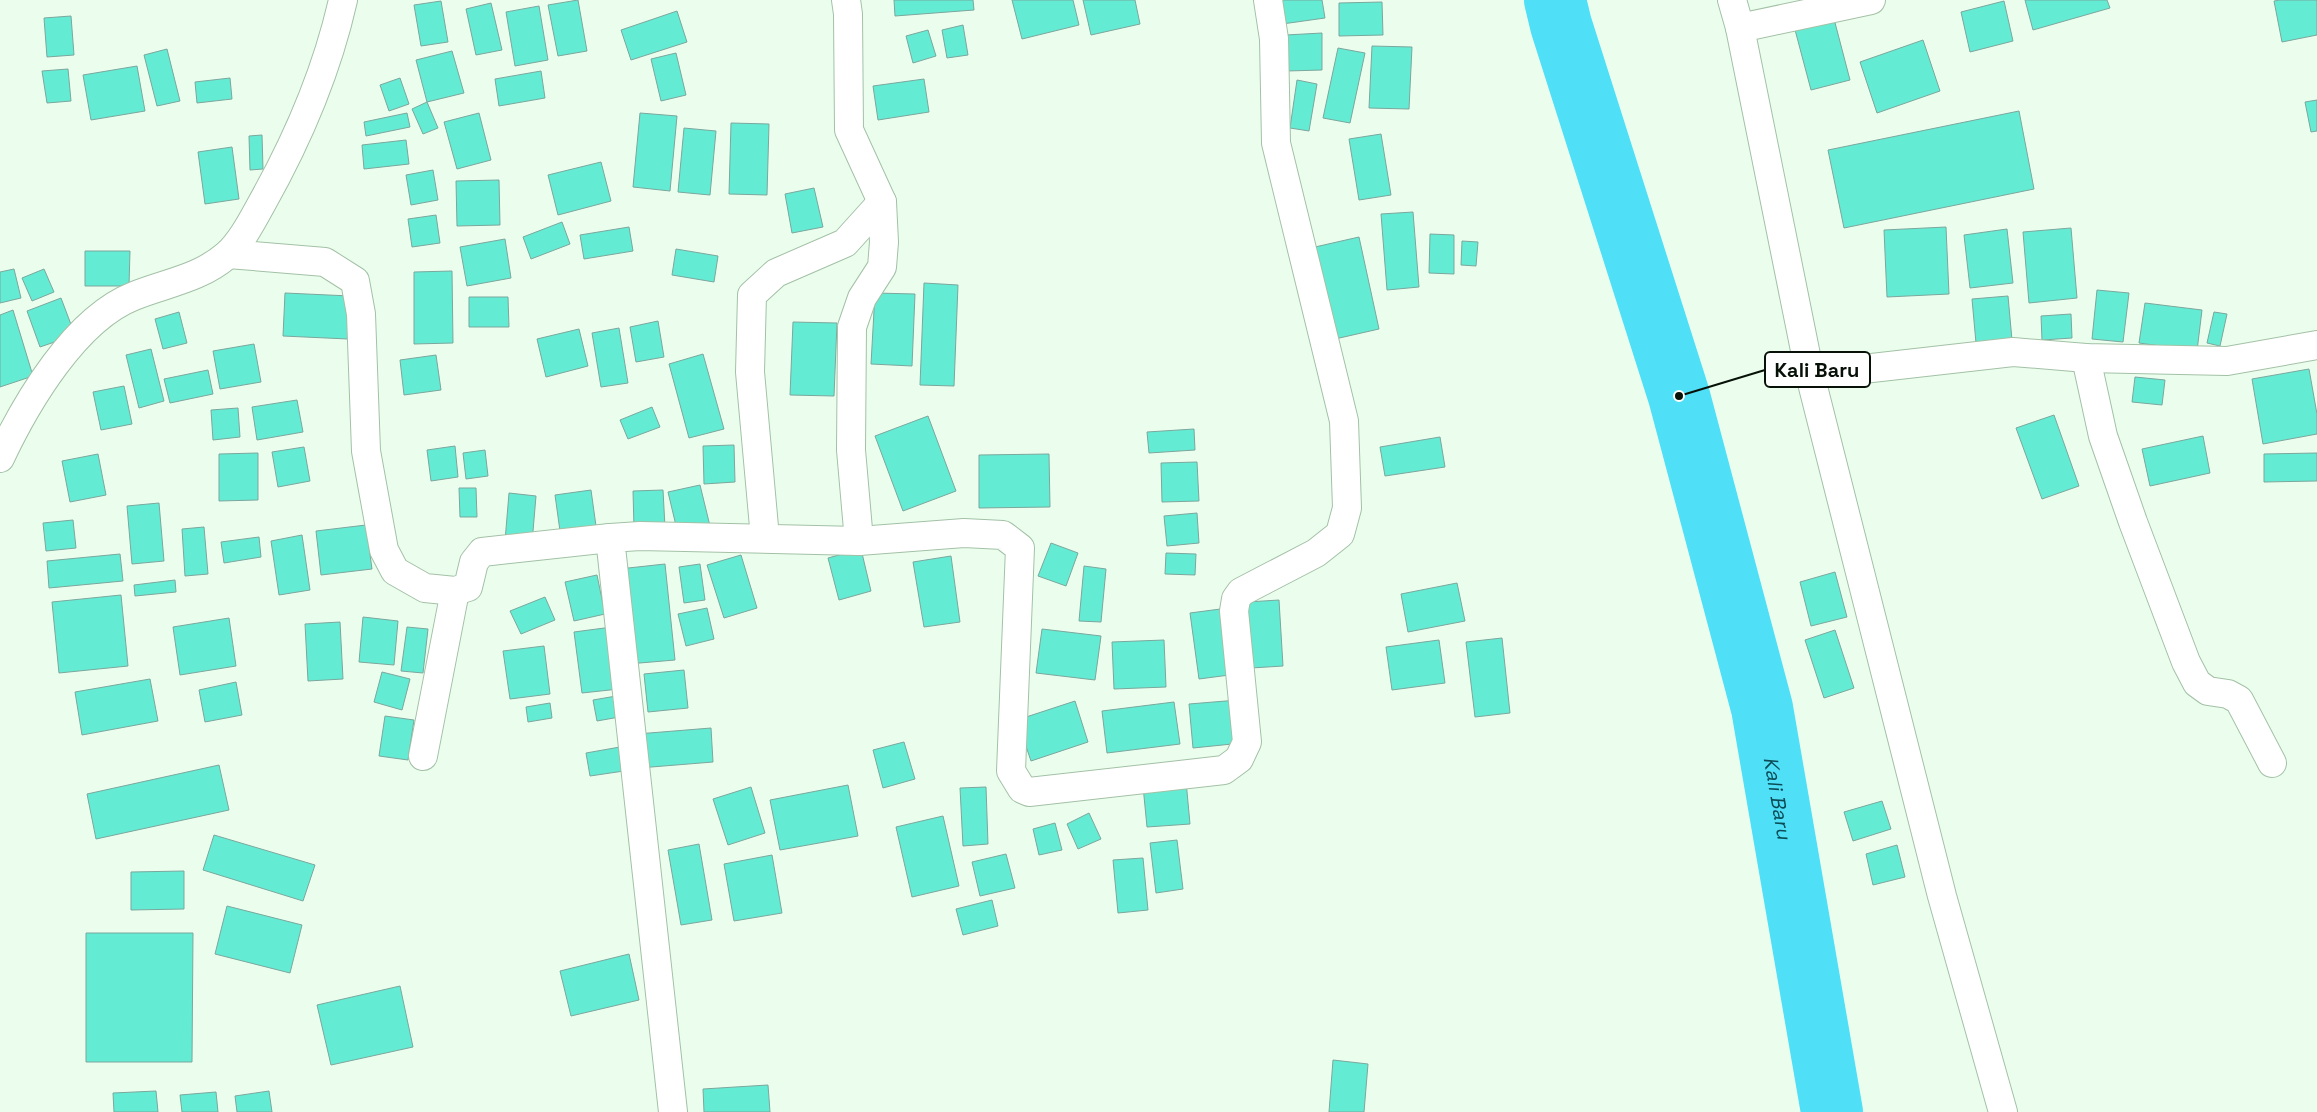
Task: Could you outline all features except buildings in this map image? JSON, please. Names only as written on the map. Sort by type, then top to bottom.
[{"type":"street","points":[[0,458],[35,392],[80,335],[98,318],[115,305],[133,296],[186,280],[213,266],[228,254],[246,232],[305,118],[337,26],[343,0]]},
{"type":"street","points":[[846,0],[848,14],[849,130],[882,202],[884,242],[882,266],[862,298],[852,327],[851,450],[859,541]]},
{"type":"street","points":[[228,254],[325,262],[355,281],[361,314],[366,451],[384,550],[391,566],[401,576],[425,588],[454,591],[468,587],[474,562],[482,552],[610,538],[640,536],[859,541],[964,533],[1003,535],[1020,548],[1011,771],[1022,789],[1028,792],[1224,770],[1239,759],[1247,742],[1234,611],[1236,599],[1241,592],[1316,553],[1340,534],[1347,508],[1344,421],[1276,143],[1274,39],[1268,0]]},
{"type":"street","points":[[1732,0],[1740,28],[1810,375],[1942,896],[2003,1112]]},
{"type":"street","points":[[1740,28],[1871,0]]},
{"type":"street","points":[[765,538],[750,372],[752,295],[776,273],[845,243],[882,202]]},
{"type":"street","points":[[1810,375],[2013,352],[2086,358],[2227,361],[2317,345]]},
{"type":"street","points":[[2086,358],[2103,436],[2186,662],[2197,683],[2208,691],[2228,694],[2239,700],[2272,763]]},
{"type":"street","points":[[610,538],[673,1112]]},
{"type":"street","points":[[423,756],[454,591]]},
{"type":"waterway","name":"Kali Baru","points":[[1555,0],[1561,25],[1679,396],[1762,708],[1832,1112]]},
{"type":"place","name":"Kali Baru","points":[[1679,396]]}]
